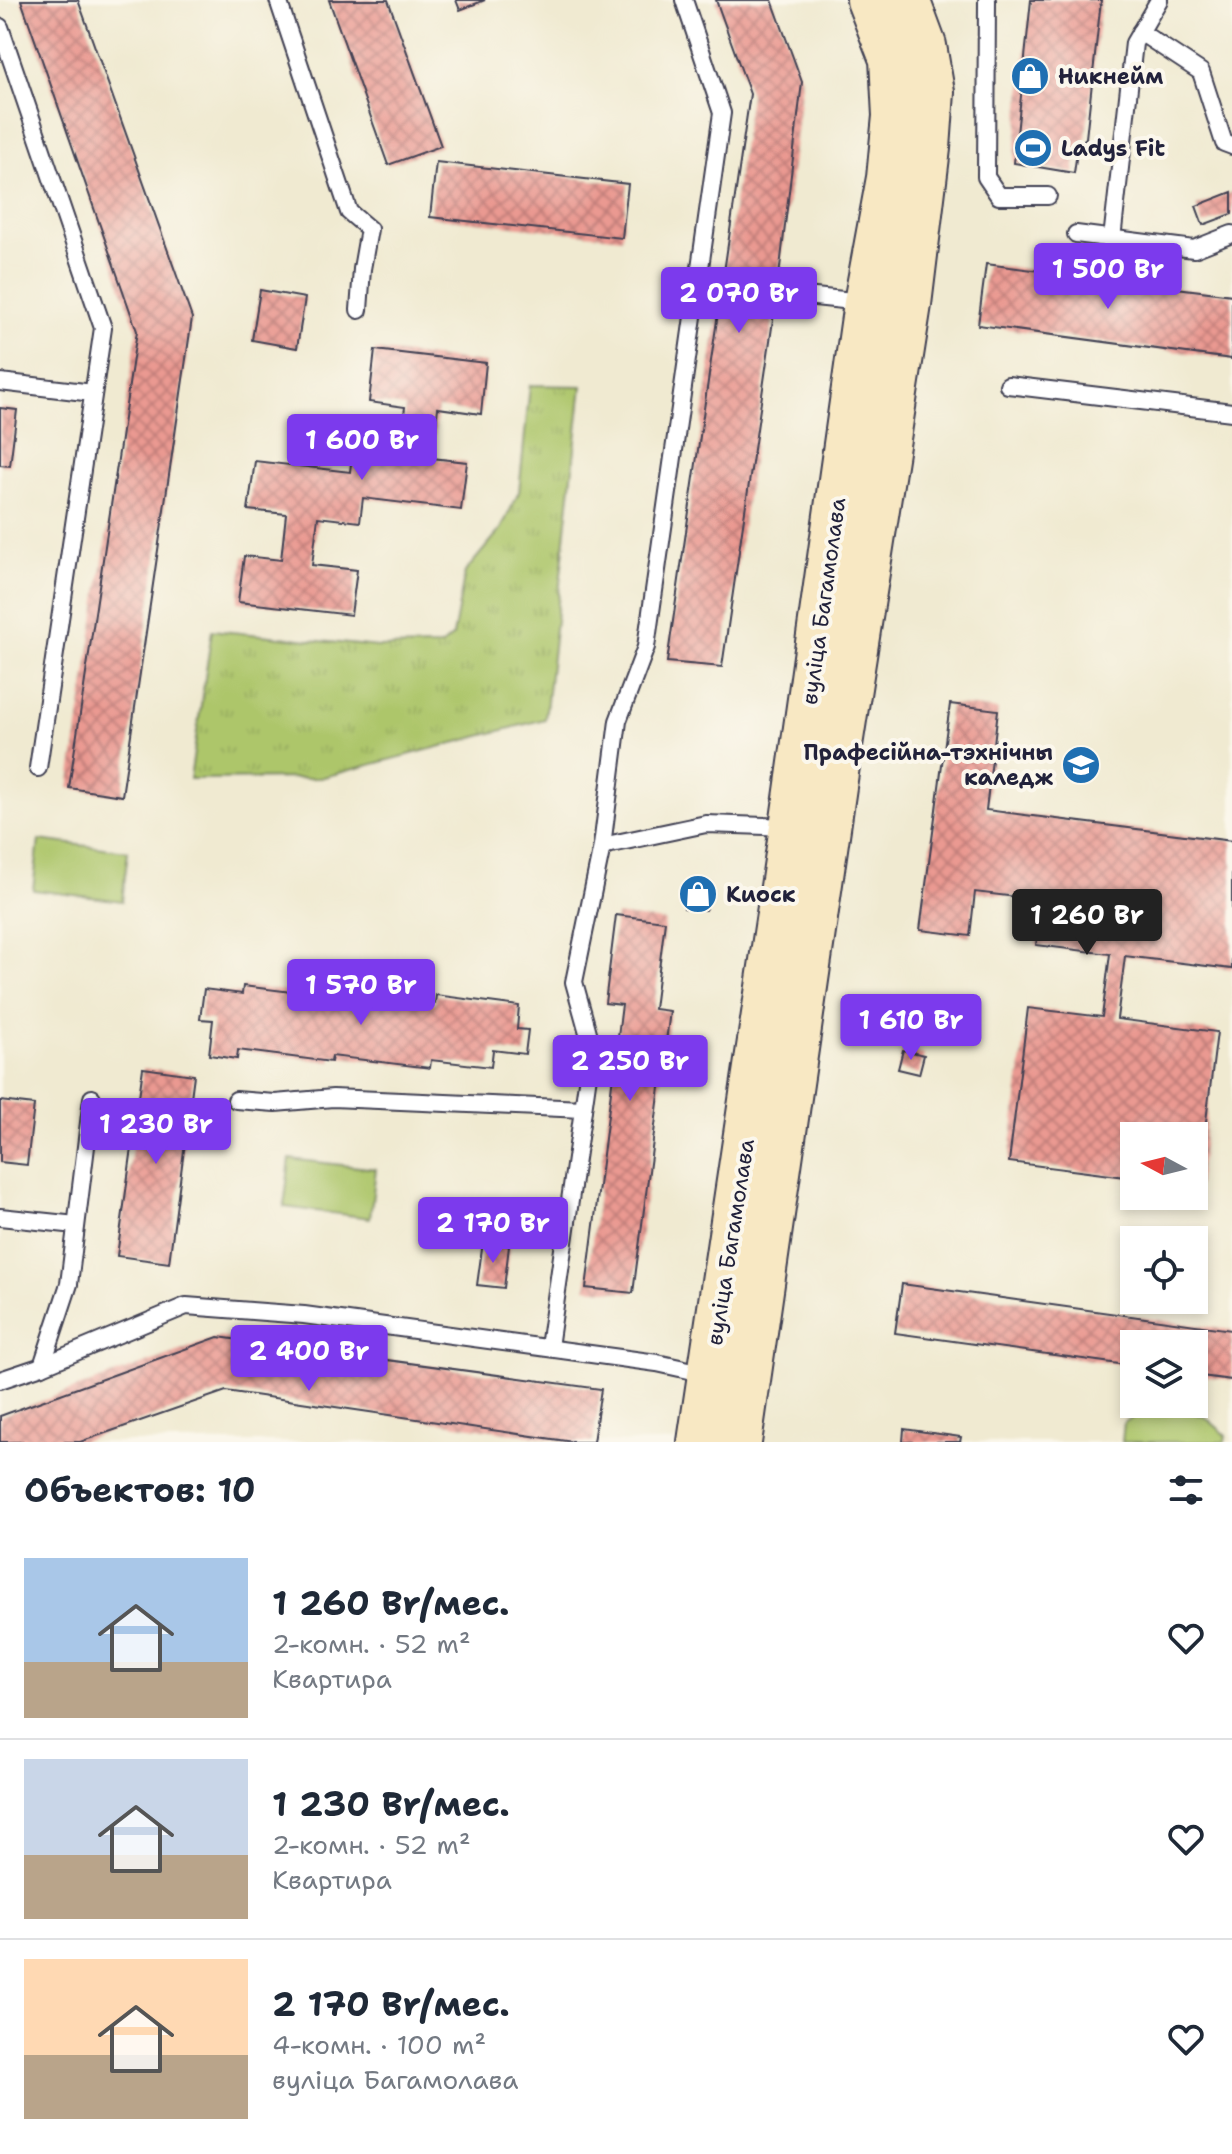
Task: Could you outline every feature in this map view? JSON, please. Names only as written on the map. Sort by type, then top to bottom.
[{"type":"main road","name":"вуліца Багамолава","points":[[869,0],[892,59],[895,116],[889,178],[887,304]]},
{"type":"main road","name":"вуліца Багамолава","points":[[700,1442],[729,1378],[887,304],[932,92],[924,46],[907,0]]},
{"type":"main road","name":"вуліца Багамолава","points":[[729,1378],[739,1442]]},
{"type":"lane","points":[[278,0],[349,212],[369,229],[359,310]]},
{"type":"lane","points":[[549,1347],[592,1047],[574,982],[602,846],[618,721],[646,647],[722,113],[684,0]]},
{"type":"lane","points":[[987,0],[986,177],[999,196],[1048,196]]},
{"type":"lane","points":[[1112,239],[1134,43],[1159,0]]},
{"type":"lane","points":[[0,27],[103,328],[38,768]]},
{"type":"lane","points":[[1140,32],[1201,72],[1224,143],[1232,146]]},
{"type":"lane","points":[[1076,234],[1194,249],[1232,234]]},
{"type":"lane","points":[[697,285],[721,286]]},
{"type":"lane","points":[[777,293],[887,304]]},
{"type":"lane","points":[[0,382],[93,393]]},
{"type":"lane","points":[[1008,385],[1232,412]]},
{"type":"lane","points":[[602,846],[706,824],[810,830]]},
{"type":"lane","points":[[42,1366],[69,1284],[92,1098]]},
{"type":"lane","points":[[236,1100],[275,1103],[333,1098],[583,1109]]},
{"type":"lane","points":[[0,1217],[76,1225]]},
{"type":"lane","points":[[0,1380],[42,1366],[186,1306],[304,1315],[549,1347],[657,1363],[729,1378]]},
{"type":"green space","points":[[530,385],[582,386],[545,719],[320,778],[190,779],[212,630],[378,647],[441,646],[453,636],[465,572],[501,529],[519,492]]},
{"type":"green space","points":[[39,840],[128,851],[122,901],[33,890]]},
{"type":"green space","points":[[290,1159],[376,1169],[370,1218],[284,1207]]},
{"type":"green space","points":[[1132,1418],[1206,1418],[1226,1435],[1225,1442],[1122,1442],[1124,1422]]},
{"type":"building","points":[[21,0],[78,0],[192,318],[122,796],[69,788],[137,331]]},
{"type":"building","points":[[329,0],[388,0],[441,146],[388,165]]},
{"type":"building","points":[[456,0],[485,0],[460,10]]},
{"type":"building","points":[[716,0],[772,0],[802,82],[777,293],[722,667],[667,662],[750,94]]},
{"type":"building","points":[[1031,0],[1101,0],[1086,138],[1078,145],[1074,173],[1014,163]]},
{"type":"building","points":[[436,162],[628,184],[622,238],[430,217]]},
{"type":"building","points":[[1232,192],[1232,214],[1203,225],[1196,206]]},
{"type":"building","points":[[986,264],[1232,295],[1232,359],[978,325]]},
{"type":"building","points":[[260,290],[305,298],[297,348],[252,340]]},
{"type":"building","points":[[375,350],[486,363],[481,414],[438,408],[432,458],[467,462],[461,510],[363,498],[360,522],[318,517],[312,565],[357,570],[351,615],[238,602],[244,556],[281,560],[286,514],[248,510],[255,461],[350,472],[353,447],[399,452],[405,407],[369,402]]},
{"type":"building","points":[[0,408],[17,410],[10,466],[0,465]]},
{"type":"building","points":[[950,704],[998,710],[986,810],[1232,841],[1232,969],[1125,956],[1117,1019],[1217,1032],[1206,1122],[1120,1122],[1120,1176],[1009,1162],[1028,1008],[1102,1017],[1110,954],[1036,945],[1042,900],[975,892],[970,936],[920,930]]},
{"type":"building","name":"Киоск","points":[[686,882],[708,884],[711,898],[705,910],[684,908]]},
{"type":"building","points":[[616,915],[665,921],[654,1009],[670,1011],[633,1293],[586,1288],[622,1005],[605,1003]]},
{"type":"building","points":[[243,986],[340,998],[341,991],[435,1003],[436,995],[519,1006],[517,1029],[528,1030],[525,1054],[493,1050],[491,1067],[431,1060],[430,1068],[332,1056],[331,1062],[238,1050],[237,1059],[209,1055],[213,1020],[200,1019],[204,989],[242,994]]},
{"type":"building","points":[[903,1050],[924,1055],[919,1074],[898,1069]]},
{"type":"building","points":[[143,1068],[194,1075],[169,1263],[117,1256]]},
{"type":"building","points":[[0,1101],[34,1105],[27,1165],[0,1162]]},
{"type":"building","points":[[483,1242],[509,1246],[504,1288],[477,1285]]},
{"type":"building","points":[[902,1284],[1232,1330],[1232,1380],[1208,1377],[1208,1330],[1120,1330],[1120,1364],[895,1333]]},
{"type":"building","points":[[218,1337],[601,1389],[593,1442],[573,1442],[226,1391],[80,1442],[0,1442],[0,1416]]},
{"type":"building","points":[[904,1429],[961,1437],[960,1442],[903,1442]]},
{"type":"place","name":"Никнейм","points":[[1030,76]]},
{"type":"place","name":"Ladys Fit","points":[[1033,148]]},
{"type":"place","name":"Прафесійна-тэхнічны каледж","points":[[1081,765]]},
{"type":"place","name":"Киоск","points":[[698,894]]}]
